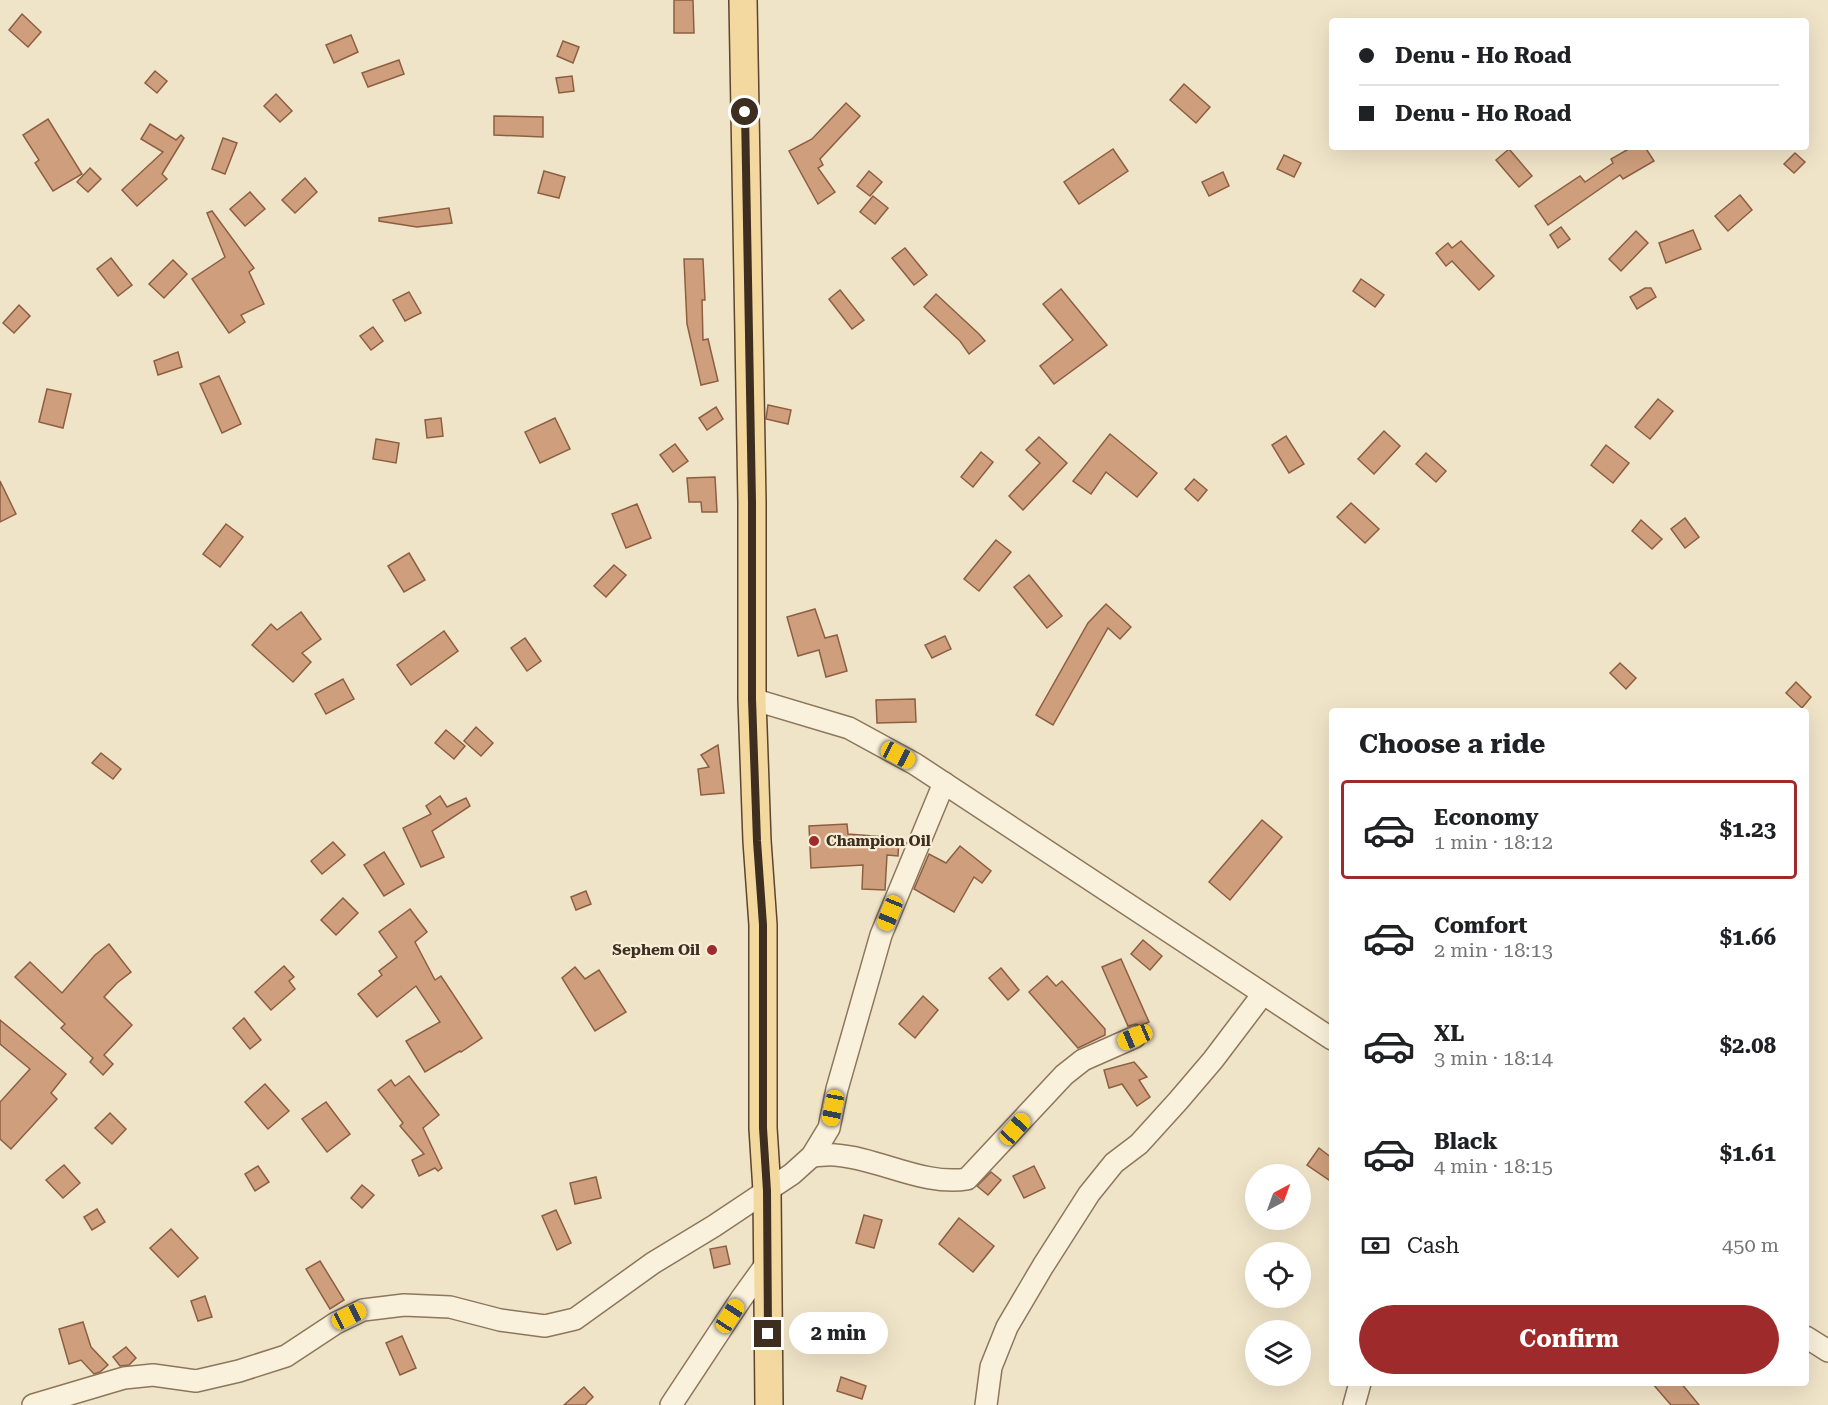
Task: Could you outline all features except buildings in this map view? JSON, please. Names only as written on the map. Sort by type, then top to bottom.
[{"type":"main road","points":[[743,0],[752,502],[752,699],[757,841],[763,925],[763,1128],[767,1191],[770,1405]]},
{"type":"street","points":[[752,699],[849,728],[915,764],[1329,1037]]},
{"type":"street","points":[[33,1405],[124,1378],[153,1376],[196,1381],[238,1371],[286,1356],[336,1323],[363,1310],[404,1305],[450,1307],[500,1320],[544,1326],[575,1319],[653,1263],[792,1174],[812,1156],[829,1128],[837,1089],[881,935],[944,783]]},
{"type":"street","points":[[986,1405],[991,1367],[1007,1327],[1089,1194],[1114,1163],[1139,1144],[1179,1101],[1263,994]]},
{"type":"street","points":[[812,1156],[835,1155],[931,1178],[967,1179],[1064,1075],[1083,1060],[1135,1037]]},
{"type":"street","points":[[671,1405],[767,1263]]},
{"type":"street","points":[[1809,1339],[1828,1351]]},
{"type":"street","points":[[1354,1405],[1359,1386]]},
{"type":"place","name":"Champion Oil","points":[[814,841]]},
{"type":"place","name":"Sephem Oil","points":[[712,950]]},
{"type":"route","points":[[745,112],[752,502],[752,699],[757,841],[763,925],[763,1128],[767,1191],[768,1334]]}]
